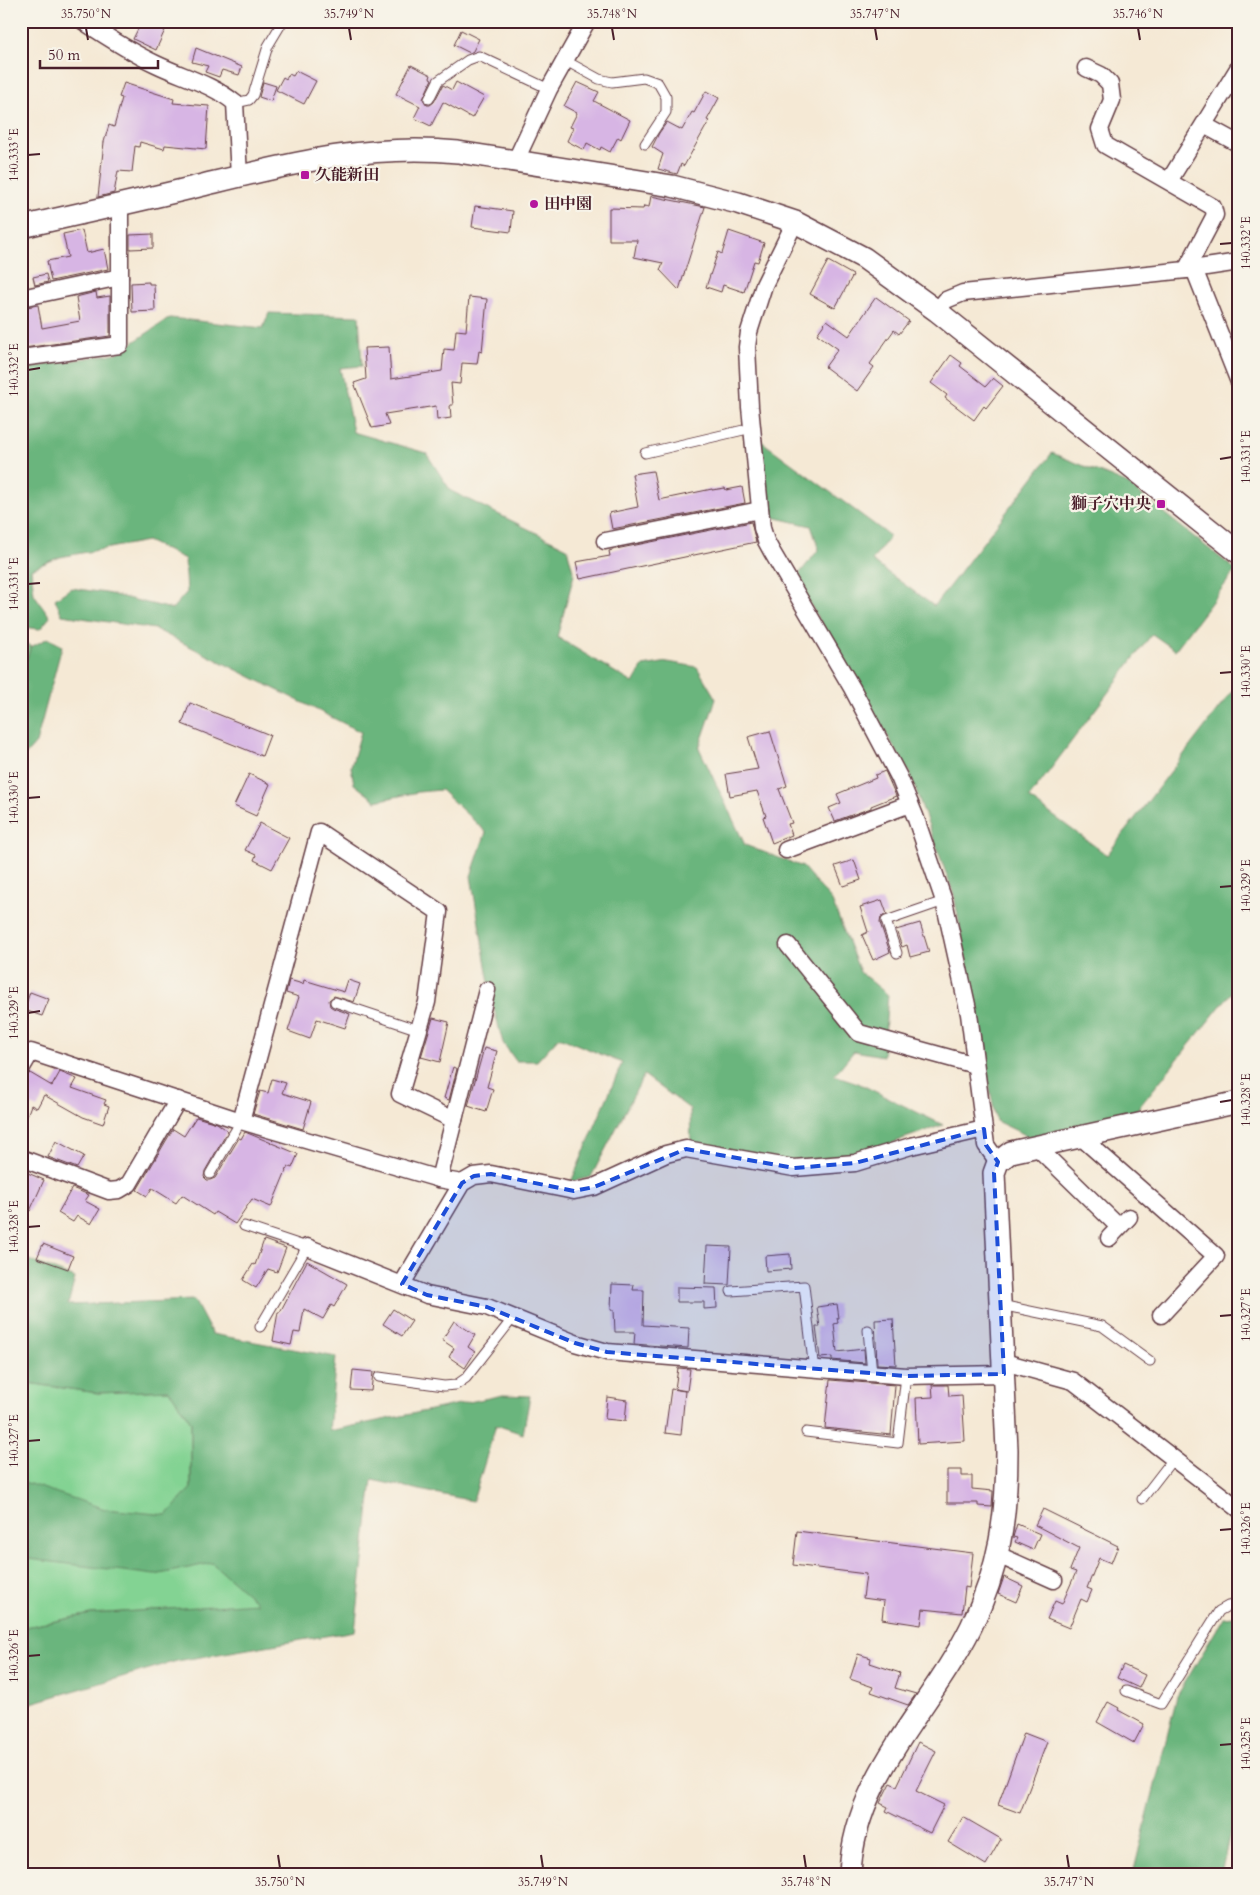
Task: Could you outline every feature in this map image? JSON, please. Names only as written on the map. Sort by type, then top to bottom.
[{"type":"street","points":[[83,21],[124,48],[223,93],[236,103],[239,176]]},
{"type":"street","points":[[515,162],[549,89],[587,21]]},
{"type":"street","points":[[1086,68],[1101,75],[1110,84],[1112,100],[1100,129],[1105,145],[1213,207],[1215,211],[1215,215],[1190,269],[1239,382]]},
{"type":"street","points":[[1169,181],[1237,72]]},
{"type":"street","points":[[1204,125],[1239,144]]},
{"type":"street","points":[[21,227],[316,158],[376,151],[430,149],[672,186],[738,203],[794,222],[864,258],[937,311],[1239,553]]},
{"type":"street","points":[[21,358],[120,344],[120,205]]},
{"type":"street","points":[[794,222],[764,285],[749,332],[748,375],[752,428],[760,510],[766,541],[852,688],[900,777],[944,901],[969,1014],[986,1145],[998,1162]]},
{"type":"street","points":[[937,311],[946,300],[963,293],[1239,262]]},
{"type":"street","points":[[21,298],[120,277]]},
{"type":"street","points":[[605,541],[760,510]]},
{"type":"street","points":[[786,850],[910,804]]},
{"type":"street","points":[[241,1121],[319,832],[439,912],[427,1002],[400,1094],[454,1120]]},
{"type":"street","points":[[788,944],[859,1033],[975,1065]]},
{"type":"street","points":[[439,1179],[487,990]]},
{"type":"street","points":[[21,1069],[31,1052],[241,1121],[439,1179],[462,1183]]},
{"type":"street","points":[[21,1158],[109,1192],[119,1190],[129,1184],[178,1100]]},
{"type":"street","points":[[850,1874],[857,1832],[868,1795],[902,1733],[939,1682],[970,1628],[989,1586],[998,1555],[1007,1485],[1008,1450],[994,1173],[998,1162],[1012,1152],[1239,1102]]},
{"type":"street","points":[[402,1284],[462,1183],[474,1176],[491,1174],[574,1191],[594,1187],[666,1154],[686,1149],[794,1168],[855,1163],[911,1146],[984,1129]]},
{"type":"street","points":[[1082,1138],[1216,1256],[1161,1315]]},
{"type":"street","points":[[1037,1147],[1119,1227]]},
{"type":"street","points":[[307,1247],[427,1295],[487,1307],[575,1343],[607,1352],[906,1376],[1004,1368],[1073,1381],[1239,1509]]},
{"type":"street","points":[[998,1555],[1054,1580]]},
{"type":"lane","points":[[236,103],[249,100],[253,95],[268,46],[284,21]]},
{"type":"lane","points":[[429,99],[438,81],[468,60],[479,56],[549,89]]},
{"type":"lane","points":[[566,61],[598,79],[612,82],[644,78],[658,83],[666,97],[666,112],[645,144]]},
{"type":"lane","points":[[645,453],[752,428]]},
{"type":"lane","points":[[897,953],[886,920],[944,901]]},
{"type":"lane","points":[[335,1002],[419,1030]]},
{"type":"lane","points":[[210,1174],[241,1121]]},
{"type":"lane","points":[[244,1226],[307,1247],[260,1327]]},
{"type":"lane","points":[[731,1291],[804,1286],[812,1362],[816,1369]]},
{"type":"lane","points":[[1001,1305],[1102,1326],[1150,1361]]},
{"type":"lane","points":[[380,1377],[444,1386],[456,1384],[466,1378],[513,1318]]},
{"type":"lane","points":[[868,1330],[872,1373]]},
{"type":"lane","points":[[806,1432],[898,1443],[906,1376]]},
{"type":"lane","points":[[1142,1499],[1173,1459]]},
{"type":"lane","points":[[1126,1692],[1161,1704],[1219,1611],[1228,1606],[1239,1604]]},
{"type":"highlighted area","points":[[984,1129],[986,1145],[998,1162],[994,1173],[1004,1374],[906,1376],[607,1352],[575,1343],[487,1307],[427,1295],[402,1284],[462,1183],[474,1176],[491,1174],[574,1191],[594,1187],[686,1149],[794,1168],[855,1163]]},
{"type":"green space","points":[[269,313],[359,316],[362,366],[340,368],[353,432],[426,453],[451,491],[567,548],[574,575],[557,637],[633,683],[643,666],[668,662],[697,667],[716,699],[699,748],[745,845],[803,867],[832,901],[860,972],[888,995],[883,1056],[854,1051],[834,1075],[858,1083],[943,1125],[902,1139],[855,1159],[795,1166],[691,1148],[690,1109],[644,1075],[591,1177],[571,1182],[622,1063],[559,1037],[537,1061],[516,1061],[503,1043],[492,1001],[471,876],[486,832],[441,790],[418,792],[376,801],[354,784],[351,767],[361,732],[155,629],[62,615],[55,599],[71,588],[106,593],[172,609],[187,592],[185,559],[147,541],[60,557],[31,569],[34,594],[50,617],[40,629],[21,627],[21,369],[117,353],[170,318],[263,328]]},
{"type":"green space","points":[[761,441],[890,536],[872,561],[934,606],[1052,453],[1126,483],[1236,570],[1175,650],[1152,634],[1029,798],[1107,855],[1239,682],[1239,983],[1136,1111],[1032,1138],[996,1121],[954,895],[910,774],[795,579],[819,549],[811,526],[768,516]]},
{"type":"green space","points":[[48,638],[62,646],[36,743],[21,760],[21,674],[31,647]]},
{"type":"green space","points":[[21,639],[31,647],[21,674]]},
{"type":"green space","points":[[21,1257],[75,1278],[68,1305],[194,1300],[212,1334],[336,1357],[329,1431],[503,1395],[530,1396],[523,1434],[496,1425],[473,1501],[372,1480],[355,1631],[177,1661],[21,1706],[21,1628],[91,1614],[258,1603],[212,1563],[155,1575],[21,1558],[21,1481],[105,1509],[167,1515],[191,1488],[191,1422],[169,1390],[98,1393],[21,1382]]},
{"type":"green space","points":[[21,1382],[98,1393],[169,1390],[191,1422],[191,1488],[259,1604],[91,1614],[21,1628]]},
{"type":"green space","points":[[1234,1616],[1239,1619],[1239,1791],[1221,1874],[1133,1874],[1177,1696],[1224,1617]]},
{"type":"building","points":[[142,21],[147,21],[165,30],[156,50],[133,39]]},
{"type":"building","points":[[461,30],[479,39],[470,53],[454,45]]},
{"type":"building","points":[[196,48],[242,67],[239,75],[222,70],[219,77],[205,72],[208,66],[192,62]]},
{"type":"building","points":[[411,65],[431,75],[430,78],[432,79],[423,99],[427,105],[434,102],[443,85],[452,90],[456,82],[484,97],[472,118],[443,102],[431,126],[414,118],[420,106],[396,94]]},
{"type":"building","points":[[296,71],[316,81],[304,104],[276,90],[283,77],[286,79],[289,74],[293,76]]},
{"type":"building","points":[[263,82],[276,86],[271,101],[259,97]]},
{"type":"building","points":[[577,82],[599,92],[594,101],[630,120],[621,139],[618,137],[610,152],[601,147],[600,150],[587,143],[584,150],[567,141],[573,128],[570,127],[577,113],[564,106]]},
{"type":"building","points":[[124,83],[174,99],[173,103],[209,106],[206,149],[165,145],[164,149],[140,142],[139,147],[135,146],[132,172],[118,171],[114,193],[98,197],[104,142],[109,125],[114,127],[122,98],[119,97]]},
{"type":"building","points":[[706,91],[719,98],[707,120],[709,121],[684,166],[681,164],[677,174],[658,169],[663,154],[652,147],[659,133],[667,122],[682,130]]},
{"type":"building","points":[[651,196],[705,207],[679,290],[660,270],[663,263],[634,257],[637,240],[609,240],[609,208],[643,209],[644,206],[649,207]]},
{"type":"building","points":[[475,206],[513,211],[511,232],[472,227]]},
{"type":"building","points":[[82,230],[87,253],[104,249],[108,269],[51,281],[47,261],[68,257],[63,234]]},
{"type":"building","points":[[729,231],[764,243],[758,262],[754,261],[744,292],[723,285],[721,292],[706,287],[718,252],[722,254]]},
{"type":"building","points":[[153,234],[153,248],[130,249],[130,235]]},
{"type":"building","points":[[828,261],[853,275],[835,308],[810,294]]},
{"type":"building","points":[[46,274],[48,282],[35,285],[33,277]]},
{"type":"building","points":[[149,282],[149,284],[154,284],[155,311],[132,312],[131,283]]},
{"type":"building","points":[[96,292],[97,298],[110,296],[110,336],[24,348],[21,330],[21,308],[38,305],[42,328],[80,321],[76,297]]},
{"type":"building","points":[[469,297],[487,299],[482,352],[479,351],[477,364],[462,363],[460,384],[451,383],[453,405],[450,405],[451,418],[437,420],[436,406],[385,414],[389,425],[372,428],[354,383],[366,379],[364,348],[389,347],[391,379],[442,371],[444,349],[454,350],[456,330],[466,331]]},
{"type":"building","points":[[876,297],[909,321],[899,334],[894,330],[870,364],[874,367],[857,391],[825,367],[838,349],[817,334],[827,320],[849,336]]},
{"type":"building","points":[[951,355],[962,363],[960,366],[986,386],[993,378],[1003,386],[974,420],[945,398],[947,395],[931,383]]},
{"type":"building","points":[[653,471],[659,500],[712,489],[725,488],[726,490],[742,487],[745,503],[612,529],[609,513],[638,507],[632,474]]},
{"type":"building","points":[[751,522],[756,542],[580,579],[576,562],[610,556],[609,551]]},
{"type":"building","points":[[190,703],[270,735],[262,756],[182,724]]},
{"type":"building","points":[[770,731],[787,786],[779,789],[792,823],[788,824],[792,835],[772,843],[763,817],[766,816],[757,791],[730,796],[726,774],[758,769],[748,737]]},
{"type":"building","points":[[885,771],[896,796],[871,806],[871,808],[835,821],[829,808],[841,803],[837,794],[876,778],[875,775]]},
{"type":"building","points":[[249,774],[270,784],[256,816],[234,806]]},
{"type":"building","points":[[260,823],[289,838],[272,869],[254,860],[256,855],[245,850]]},
{"type":"building","points":[[854,860],[861,880],[843,886],[835,866]]},
{"type":"building","points":[[882,900],[887,914],[881,917],[880,923],[890,952],[873,960],[862,935],[868,932],[860,907]]},
{"type":"building","points":[[920,923],[929,952],[910,957],[907,945],[902,947],[896,930]]},
{"type":"building","points":[[289,980],[303,984],[304,980],[344,992],[348,980],[360,984],[354,1002],[334,996],[329,1000],[330,1006],[333,1008],[350,1014],[345,1028],[317,1019],[310,1039],[288,1031],[299,997],[286,993]]},
{"type":"building","points":[[30,992],[49,999],[42,1016],[24,1010]]},
{"type":"building","points":[[433,1018],[449,1022],[440,1062],[421,1057]]},
{"type":"building","points":[[484,1048],[497,1051],[487,1087],[493,1089],[486,1112],[468,1106]]},
{"type":"building","points":[[453,1067],[457,1069],[449,1100],[444,1098]]},
{"type":"building","points":[[60,1072],[77,1079],[72,1088],[106,1100],[104,1104],[109,1106],[103,1124],[83,1117],[44,1095],[37,1108],[31,1105],[23,1127],[21,1126],[21,1082],[23,1078],[30,1073],[52,1086]]},
{"type":"building","points":[[272,1079],[286,1083],[282,1093],[311,1102],[303,1129],[253,1114],[260,1091],[268,1093]]},
{"type":"building","points":[[196,1117],[217,1123],[228,1131],[205,1171],[204,1177],[207,1180],[215,1178],[239,1138],[241,1139],[245,1132],[298,1154],[292,1168],[288,1166],[271,1207],[252,1199],[235,1224],[215,1212],[213,1215],[182,1195],[176,1203],[152,1188],[147,1196],[137,1190],[173,1129],[184,1136]]},
{"type":"building","points":[[56,1141],[84,1156],[77,1168],[48,1157]]},
{"type":"building","points":[[21,1170],[44,1180],[30,1211],[21,1207]]},
{"type":"building","points":[[72,1188],[89,1195],[85,1201],[100,1209],[91,1224],[77,1216],[73,1222],[58,1213]]},
{"type":"building","points":[[264,1240],[286,1248],[277,1272],[268,1269],[256,1288],[243,1280],[253,1264],[255,1265]]},
{"type":"building","points":[[43,1244],[73,1256],[68,1269],[37,1258]]},
{"type":"building","points":[[707,1246],[731,1247],[729,1285],[705,1284]]},
{"type":"building","points":[[790,1254],[791,1269],[766,1271],[765,1256]]},
{"type":"building","points":[[307,1261],[347,1284],[334,1307],[331,1305],[323,1319],[304,1309],[300,1333],[294,1332],[291,1345],[273,1341],[278,1312],[280,1312]]},
{"type":"building","points":[[612,1284],[634,1285],[633,1290],[644,1290],[643,1325],[689,1328],[688,1348],[634,1344],[635,1332],[615,1332],[614,1310],[611,1310]]},
{"type":"building","points":[[677,1287],[716,1288],[717,1308],[704,1309],[704,1302],[677,1302]]},
{"type":"building","points":[[837,1304],[839,1318],[837,1318],[838,1323],[834,1324],[837,1352],[864,1349],[865,1363],[832,1360],[832,1357],[820,1358],[816,1327],[820,1327],[817,1307]]},
{"type":"building","points":[[393,1309],[412,1321],[402,1336],[383,1324]]},
{"type":"building","points":[[893,1319],[896,1365],[877,1364],[875,1320]]},
{"type":"building","points":[[454,1321],[475,1335],[468,1347],[475,1352],[465,1368],[449,1357],[454,1348],[442,1340]]},
{"type":"building","points":[[678,1368],[690,1369],[687,1391],[675,1389]]},
{"type":"building","points":[[353,1370],[373,1372],[371,1391],[351,1390]]},
{"type":"building","points":[[830,1380],[895,1385],[891,1435],[825,1428]]},
{"type":"building","points":[[932,1385],[948,1385],[949,1396],[962,1395],[965,1441],[918,1444],[916,1398],[933,1397]]},
{"type":"building","points":[[671,1389],[685,1391],[681,1435],[665,1433]]},
{"type":"building","points":[[607,1397],[627,1400],[625,1421],[605,1419]]},
{"type":"building","points":[[947,1470],[962,1470],[962,1476],[972,1476],[972,1489],[993,1491],[992,1507],[978,1506],[978,1503],[947,1503]]},
{"type":"building","points":[[1043,1509],[1118,1546],[1111,1563],[1099,1558],[1087,1588],[1092,1590],[1087,1602],[1081,1599],[1069,1628],[1047,1619],[1055,1601],[1062,1604],[1076,1572],[1070,1570],[1079,1548],[1035,1525]]},
{"type":"building","points":[[1017,1524],[1040,1534],[1033,1550],[1015,1542],[1017,1538],[1013,1537]]},
{"type":"building","points":[[797,1531],[973,1553],[969,1588],[965,1587],[962,1613],[923,1609],[921,1625],[882,1619],[884,1601],[863,1598],[866,1574],[793,1565]]},
{"type":"building","points":[[1004,1577],[1023,1586],[1016,1602],[998,1594]]},
{"type":"building","points":[[858,1654],[871,1658],[870,1663],[900,1673],[895,1688],[916,1694],[908,1705],[871,1692],[873,1687],[850,1679]]},
{"type":"building","points":[[1123,1665],[1145,1675],[1139,1688],[1117,1678]]},
{"type":"building","points":[[1108,1702],[1119,1708],[1118,1710],[1144,1724],[1134,1743],[1097,1722]]},
{"type":"building","points":[[1024,1733],[1047,1742],[1020,1813],[998,1805]]},
{"type":"building","points":[[918,1742],[936,1751],[916,1791],[944,1805],[930,1833],[886,1811],[888,1807],[880,1803],[890,1783],[897,1786]]},
{"type":"building","points":[[963,1817],[1001,1839],[986,1865],[948,1842]]},
{"type":"place","name":"久能新田","points":[[305,175]]},
{"type":"place","name":"田中園","points":[[534,204]]},
{"type":"place","name":"獅子穴中央","points":[[1161,504]]}]
